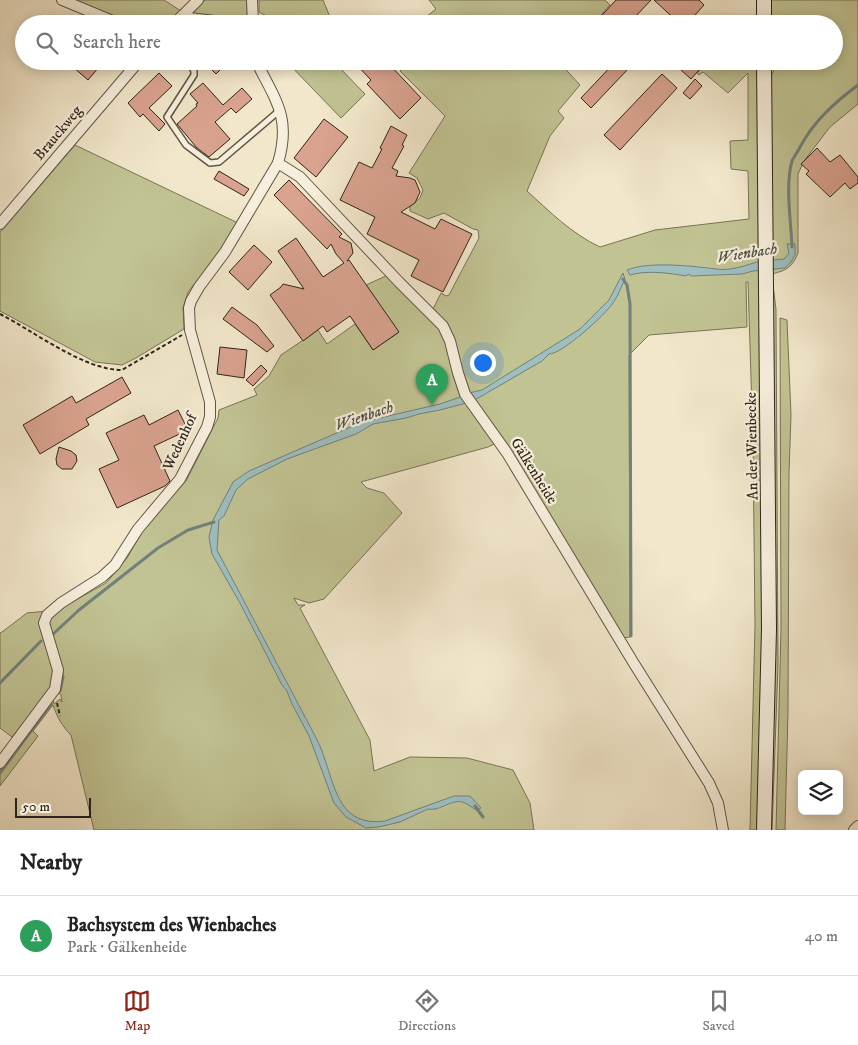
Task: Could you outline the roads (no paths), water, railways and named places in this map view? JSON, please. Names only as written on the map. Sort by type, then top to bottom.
[{"type":"street","points":[[62,0],[98,15]]},
{"type":"street","points":[[182,15],[198,0]]},
{"type":"street","points":[[252,0],[253,15]]},
{"type":"street","points":[[764,0],[764,15]]},
{"type":"street","name":"Brauckweg","points":[[0,224],[131,70]]},
{"type":"street","name":"Wedenhof","points":[[0,763],[57,683],[58,670],[44,623],[47,615],[61,603],[102,577],[115,565],[138,529],[180,480],[207,427],[210,399],[190,330],[189,308],[194,295],[225,252],[278,163],[282,150],[284,127],[280,110],[260,70]]},
{"type":"street","name":"An der Wienbecke","points":[[764,70],[769,628],[764,830]]},
{"type":"street","name":"Gälkenheide","points":[[278,163],[300,176],[443,326],[450,341],[464,392],[472,406],[507,453],[633,662],[709,783],[718,803],[723,830]]},
{"type":"street","points":[[854,830],[858,826]]},
{"type":"lane","points":[[193,70],[194,75],[167,117],[186,145],[210,163],[219,162],[280,110]]},
{"type":"water","points":[[787,244],[795,244],[795,255],[785,268],[742,274],[691,276],[688,274],[686,276],[651,272],[630,275],[627,270],[636,267],[658,265],[732,269],[760,261],[784,259],[789,253]]},
{"type":"water","points":[[623,273],[625,279],[613,303],[573,341],[473,401],[469,393],[482,390],[580,329],[609,300]]},
{"type":"water","points":[[463,396],[466,403],[373,424],[356,434],[287,459],[248,479],[236,490],[224,516],[219,520],[217,550],[317,739],[337,795],[350,813],[370,821],[385,821],[454,796],[470,796],[481,808],[476,810],[465,803],[456,802],[428,809],[400,822],[366,828],[346,817],[334,803],[309,736],[287,691],[282,685],[240,603],[212,554],[209,537],[213,520],[233,482],[249,471],[362,422],[440,404]]},
{"type":"waterway","name":"Wienbach","points":[[792,247],[789,192],[792,161],[818,121],[858,85]]},
{"type":"waterway","points":[[623,279],[627,285],[630,304],[631,636]]},
{"type":"waterway","points":[[51,636],[79,610],[158,548],[188,530],[214,522]]},
{"type":"waterway","points":[[0,683],[41,641]]},
{"type":"waterway","points":[[60,691],[63,677],[61,670]]},
{"type":"waterway","points":[[0,773],[51,704]]},
{"type":"waterway","name":"Wienbach","points":[[475,806],[483,817]]},
{"type":"place","name":"Bachsystem des Wienbaches","points":[[432,405]]}]
